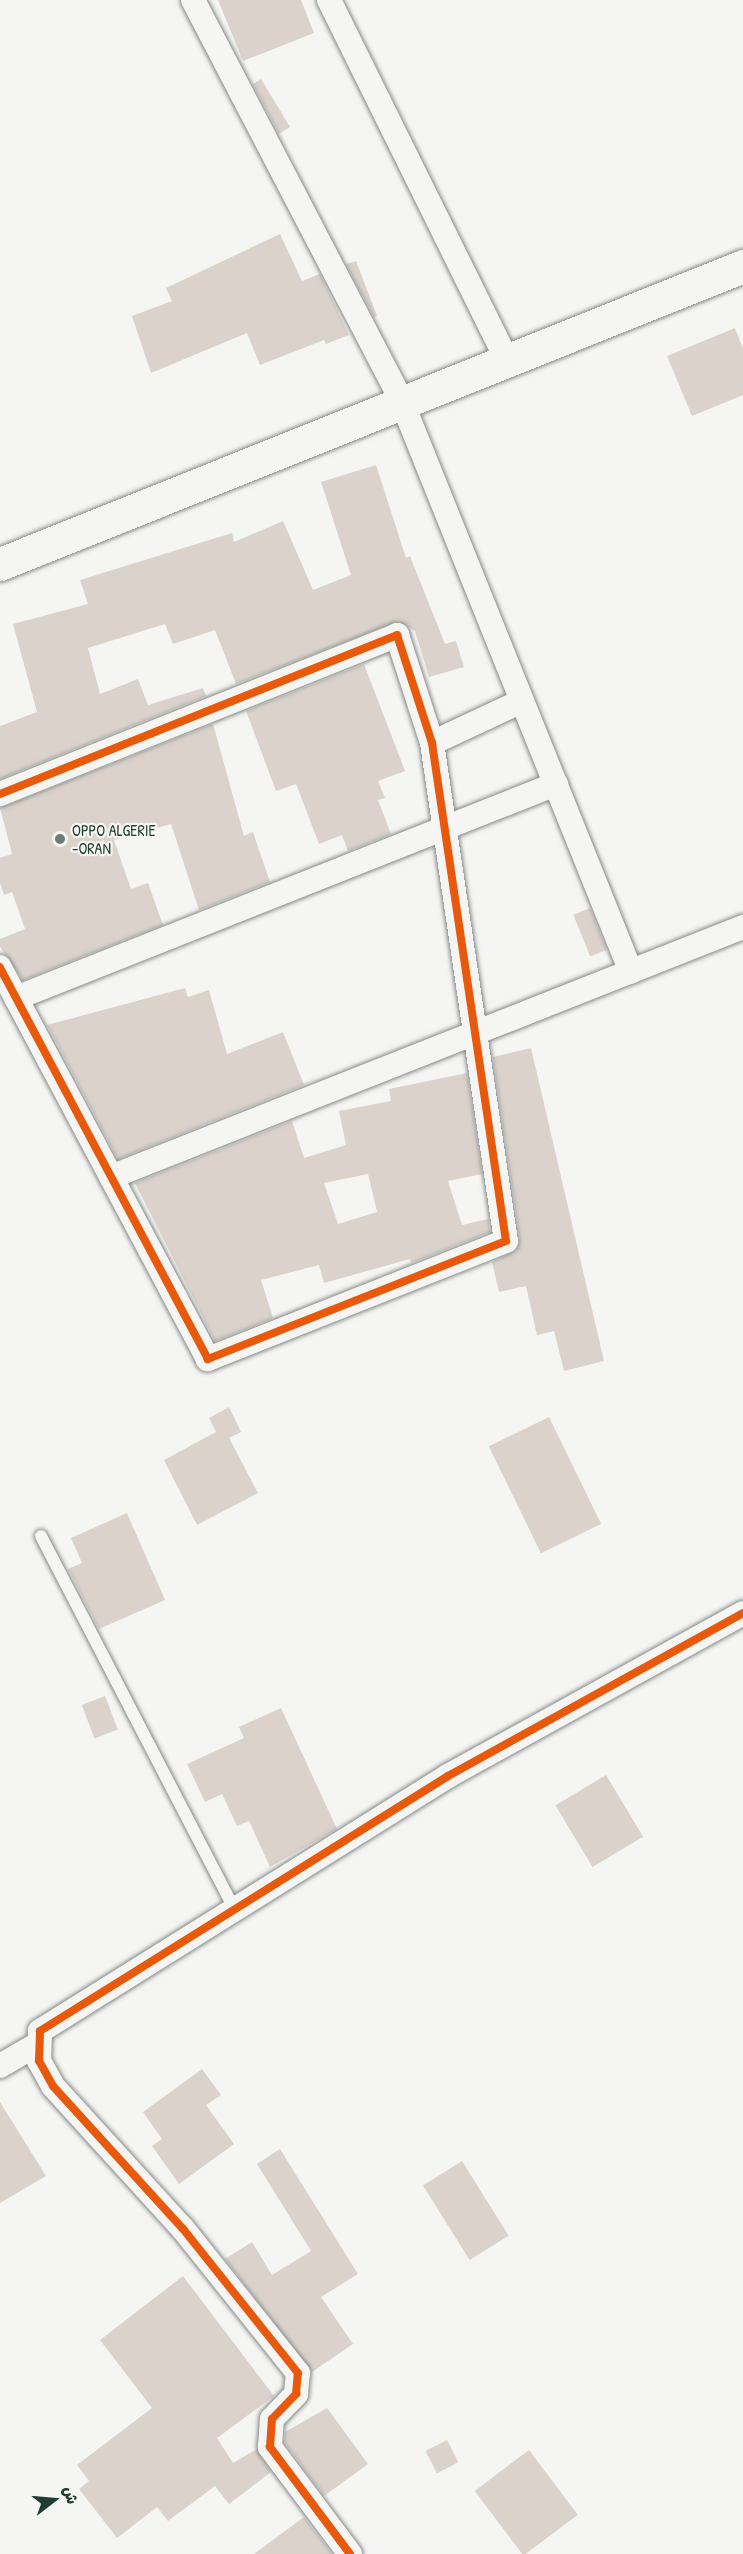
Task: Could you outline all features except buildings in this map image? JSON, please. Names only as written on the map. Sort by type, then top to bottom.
[{"type":"main road","points":[[0,564],[743,266]]},
{"type":"street","points":[[193,0],[402,402],[631,972]]},
{"type":"street","points":[[330,0],[507,360]]},
{"type":"street","points":[[0,794],[397,635],[432,743],[506,1241],[208,1359],[0,967]]},
{"type":"street","points":[[432,743],[522,700]]},
{"type":"street","points":[[16,998],[556,784]]},
{"type":"street","points":[[111,1177],[743,927]]},
{"type":"street","points":[[350,2554],[270,2447],[272,2419],[296,2394],[298,2373],[183,2229],[53,2086],[36,2045],[40,2031],[69,2009],[448,1776],[743,1613]]},
{"type":"street","points":[[0,2066],[36,2045]]},
{"type":"lane","points":[[41,1536],[234,1908]]},
{"type":"cycle path","points":[[0,794],[397,635],[432,743],[506,1241],[208,1359],[0,967]]},
{"type":"cycle path","points":[[350,2554],[270,2447],[272,2419],[296,2394],[298,2373],[183,2229],[53,2086],[39,2061],[40,2031],[448,1776],[743,1613]]},
{"type":"place","name":"OPPO ALGERIE -ORAN","points":[[60,839]]}]
